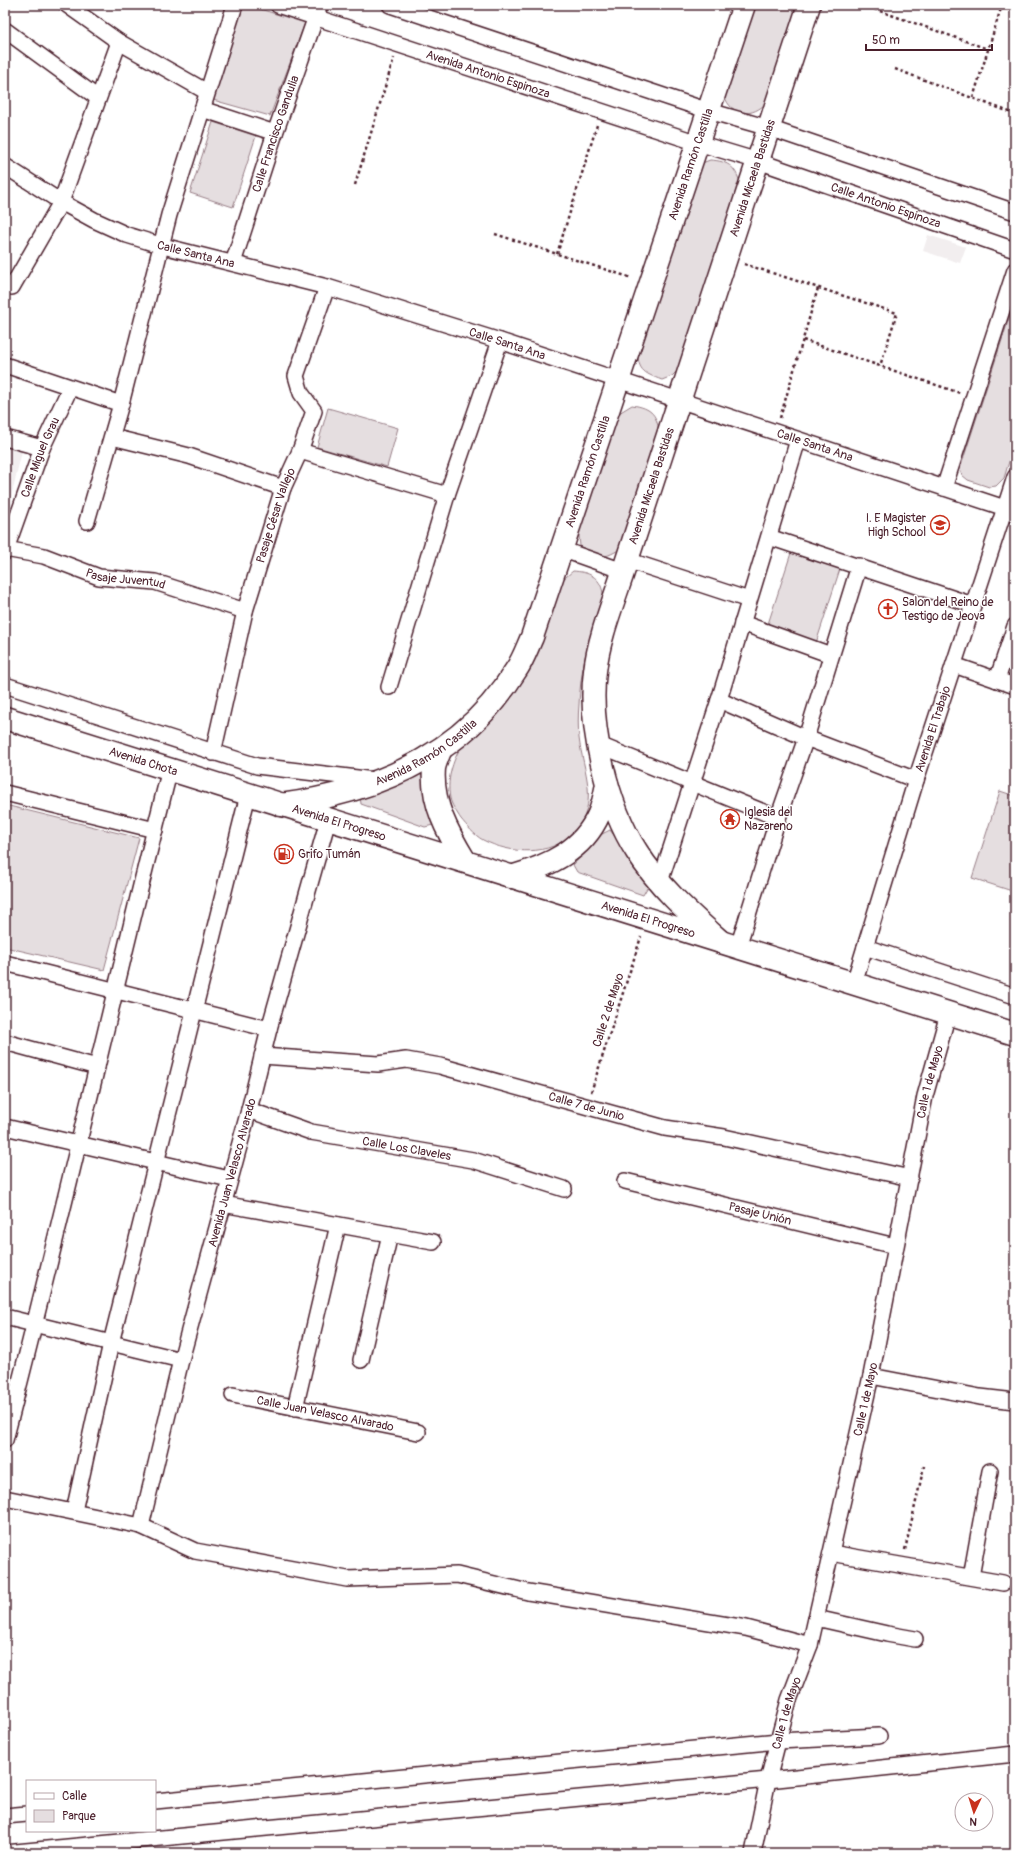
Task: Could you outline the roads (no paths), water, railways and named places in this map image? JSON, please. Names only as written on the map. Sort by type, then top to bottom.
[{"type":"main road","name":"Avenida Ramón Castilla","points":[[281,805],[319,800],[378,781],[416,765],[440,751],[468,727],[496,699],[517,669],[532,637],[744,5]]},
{"type":"main road","name":"Avenida Micaela Bastidas","points":[[730,945],[682,906],[660,882],[636,851],[623,826],[607,784],[597,744],[593,705],[595,671],[600,648],[625,566],[678,401],[809,5]]},
{"type":"main road","name":"Avenida Chota","points":[[5,718],[281,805]]},
{"type":"main road","points":[[440,751],[434,768],[439,811],[446,831],[465,861]]},
{"type":"main road","points":[[511,877],[536,870],[553,862],[577,846],[591,830],[600,813],[607,784]]},
{"type":"main road","name":"Avenida El Progreso","points":[[281,805],[465,861],[511,877],[1015,1034]]},
{"type":"street","points":[[66,5],[119,42],[207,92]]},
{"type":"street","points":[[87,521],[121,404],[163,246],[169,215],[235,5]]},
{"type":"street","name":"Avenida Antonio Espinoza","points":[[278,5],[318,11],[399,44],[698,143]]},
{"type":"street","points":[[390,5],[709,111],[769,128],[1015,212]]},
{"type":"street","name":"Calle Francisco Gandulia","points":[[233,263],[275,133],[318,11]]},
{"type":"street","points":[[5,30],[98,98]]},
{"type":"street","points":[[9,285],[60,202],[119,42]]},
{"type":"street","points":[[202,109],[275,133]]},
{"type":"street","name":"Calle Antonio Espinoza","points":[[698,143],[758,161],[1015,250]]},
{"type":"street","name":"Calle Santa Ana","points":[[5,166],[60,202],[126,235],[163,246],[327,287],[500,341],[1010,511]]},
{"type":"street","points":[[944,488],[1015,270]]},
{"type":"street","name":"Pasaje César Vallejo","points":[[213,753],[245,611],[283,488],[300,451],[314,411],[301,393],[296,376],[327,287]]},
{"type":"street","points":[[389,687],[447,496],[500,341]]},
{"type":"street","points":[[5,365],[121,404]]},
{"type":"street","name":"Calle Miguel Grau","points":[[5,550],[42,448],[70,388]]},
{"type":"street","points":[[112,437],[189,456],[283,488]]},
{"type":"street","points":[[5,438],[42,448]]},
{"type":"street","points":[[660,882],[719,700],[798,440]]},
{"type":"street","points":[[300,451],[447,496]]},
{"type":"street","name":"Avenida El Trabajo","points":[[854,983],[916,780],[973,605],[1010,511],[1015,477]]},
{"type":"street","points":[[769,537],[973,605]]},
{"type":"street","points":[[561,549],[749,600]]},
{"type":"street","name":"Pasaje Juventud","points":[[5,550],[44,556],[99,577],[155,582],[245,611]]},
{"type":"street","points":[[730,945],[778,818],[806,738],[859,566]]},
{"type":"street","points":[[742,623],[831,655]]},
{"type":"street","points":[[997,680],[1015,626]]},
{"type":"street","points":[[954,665],[1015,686]]},
{"type":"street","points":[[5,685],[257,766],[378,781]]},
{"type":"street","points":[[719,700],[806,738],[916,780]]},
{"type":"street","points":[[597,744],[778,818]]},
{"type":"street","points":[[5,1440],[35,1324],[115,990],[170,769]]},
{"type":"street","points":[[5,793],[155,830]]},
{"type":"street","points":[[74,1511],[111,1343],[248,795]]},
{"type":"street","name":"Avenida Juan Velasco Alvarado","points":[[141,1526],[181,1360],[249,1110],[268,1029],[328,820]]},
{"type":"street","points":[[865,947],[1015,996]]},
{"type":"street","points":[[5,963],[115,990],[194,1012],[268,1029]]},
{"type":"street","name":"Calle 1 de Mayo","points":[[753,1853],[768,1780],[789,1700],[810,1645],[871,1376],[925,1096],[948,1014]]},
{"type":"street","points":[[5,1042],[97,1066]]},
{"type":"street","name":"Calle 7 de Junio","points":[[262,1056],[378,1064],[406,1060],[440,1066],[665,1128],[724,1137],[910,1178]]},
{"type":"street","name":"Calle Los Claveles","points":[[249,1110],[311,1132],[472,1160],[564,1189]]},
{"type":"street","points":[[5,1126],[229,1179]]},
{"type":"street","name":"Pasaje Unión","points":[[625,1181],[895,1246]]},
{"type":"street","points":[[223,1204],[433,1242]]},
{"type":"street","points":[[295,1408],[338,1224]]},
{"type":"street","points":[[361,1360],[390,1234]]},
{"type":"street","points":[[5,1317],[181,1360]]},
{"type":"street","points":[[871,1376],[980,1397],[1015,1401]]},
{"type":"street","name":"Calle Juan Velasco Alvarado","points":[[233,1395],[418,1432]]},
{"type":"street","points":[[971,1578],[990,1471]]},
{"type":"street","points":[[5,1498],[141,1526],[195,1551],[347,1579],[457,1575],[528,1592],[746,1628],[810,1645]]},
{"type":"street","points":[[831,1553],[1002,1583]]},
{"type":"street","points":[[816,1618],[915,1639]]},
{"type":"street","points":[[156,1801],[778,1741],[879,1736]]},
{"type":"street","points":[[5,1853],[768,1780],[1015,1754]]},
{"type":"street","points":[[5,1816],[26,1814]]},
{"type":"place","name":"I. E Magister High School","points":[[940,525]]},
{"type":"place","name":"Salon del Reino de Testigo de Jeova","points":[[888,609]]},
{"type":"place","name":"Iglesia del Nazareno","points":[[730,819]]},
{"type":"place","name":"Grifo Tumán","points":[[284,854]]}]
